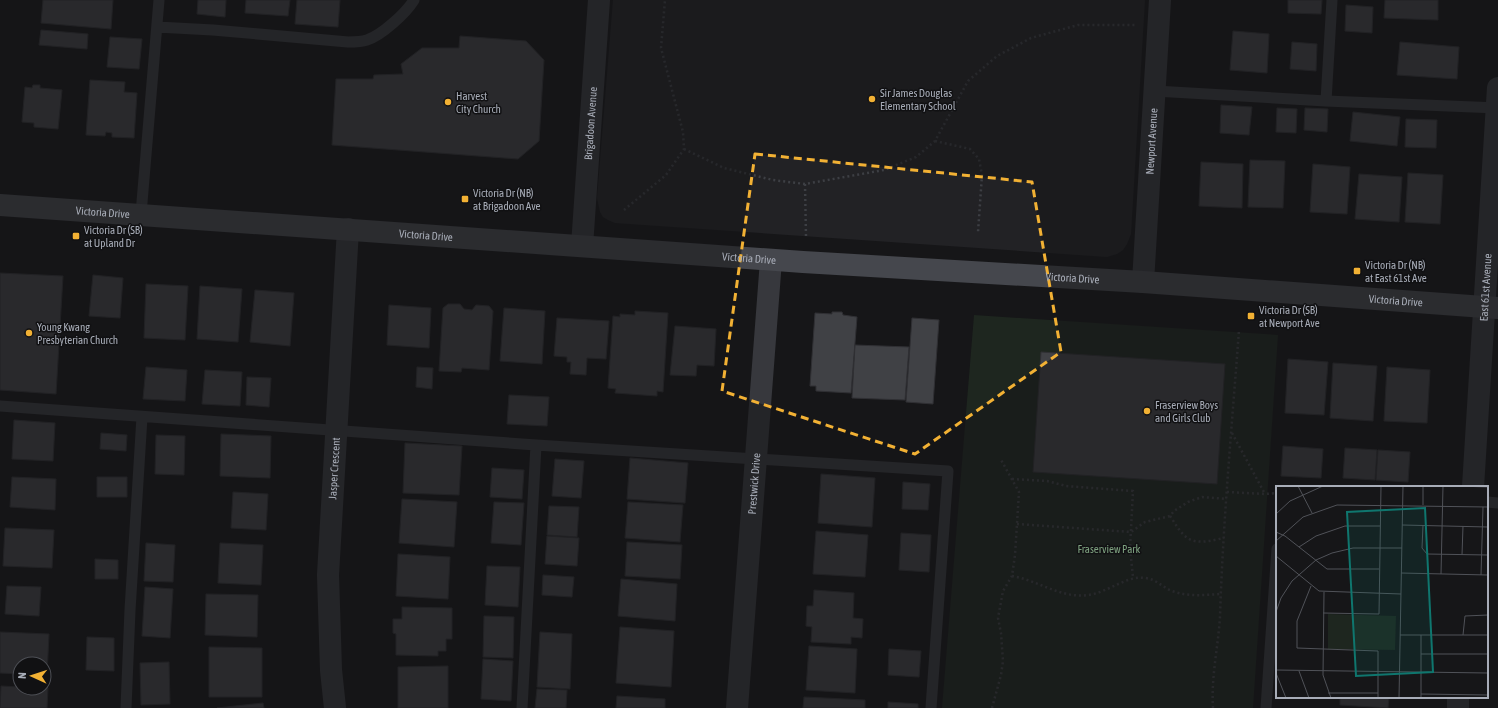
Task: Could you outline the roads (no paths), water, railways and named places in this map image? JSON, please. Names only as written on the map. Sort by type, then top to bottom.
[{"type":"street","name":"Brigadoon Avenue","points":[[582,246],[599,0]]},
{"type":"street","name":"Newport Avenue","points":[[1143,282],[1160,0]]},
{"type":"street","name":"East 61st Avenue","points":[[1473,486],[1491,308],[1498,102]]},
{"type":"street","name":"Victoria Drive","points":[[0,205],[771,260],[1143,282],[1491,308]]},
{"type":"street","name":"Jasper Crescent","points":[[335,708],[331,670],[328,575],[348,229]]},
{"type":"street","name":"Prestwick Drive","points":[[737,708],[771,260]]},
{"type":"lane","points":[[141,214],[159,0]]},
{"type":"lane","points":[[157,26],[359,42],[380,32],[404,12],[414,0]]},
{"type":"lane","points":[[1326,101],[1332,0]]},
{"type":"lane","points":[[1155,91],[1326,101],[1498,102]]},
{"type":"lane","points":[[0,406],[536,445],[948,471],[931,708]]},
{"type":"lane","points":[[126,708],[130,602],[142,417]]},
{"type":"lane","points":[[522,708],[536,445]]},
{"type":"lane","points":[[1488,502],[1498,503]]},
{"type":"lane","points":[[1266,708],[1276,563]]},
{"type":"place","name":"Sir James Douglas Elementary School","points":[[872,99]]},
{"type":"place","name":"Harvest City Church","points":[[448,102]]},
{"type":"place","name":"Victoria Dr (NB) at Brigadoon Ave","points":[[465,199]]},
{"type":"place","name":"Victoria Dr (SB) at Upland Dr","points":[[76,236]]},
{"type":"place","name":"Victoria Dr (NB) at East 61st Ave","points":[[1357,271]]},
{"type":"place","name":"Victoria Dr (SB) at Newport Ave","points":[[1251,316]]},
{"type":"place","name":"Young Kwang Presbyterian Church","points":[[29,333]]},
{"type":"place","name":"Fraserview Boys and Girls Club","points":[[1147,411]]},
{"type":"park label","name":"Fraserview Park","points":[[1109,549]]}]
